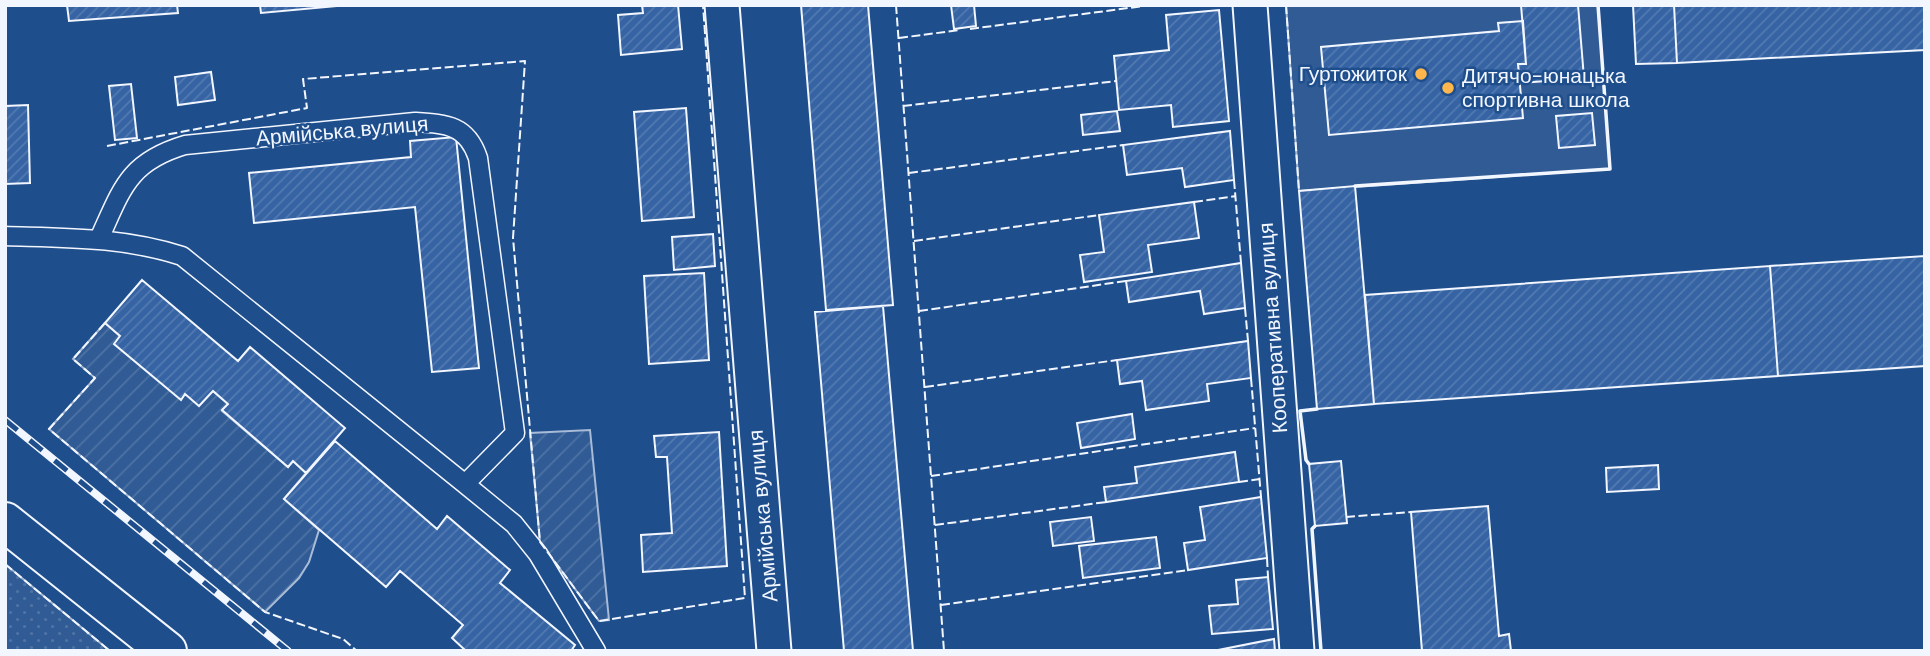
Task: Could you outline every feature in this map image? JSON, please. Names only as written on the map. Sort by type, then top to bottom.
[{"type":"street","name":"Армійська вулиця","points":[[722,5],[774,651]]},
{"type":"street","name":"Кооперативна вулиця","points":[[1250,5],[1297,651]]},
{"type":"street","points":[[5,522],[167,651]]},
{"type":"lane","name":"Армійська вулиця","points":[[99,239],[124,184],[141,166],[162,152],[186,145],[415,122],[452,126],[473,144],[478,158],[515,433],[466,484]]},
{"type":"lane","points":[[5,236],[99,239],[155,247],[182,256],[514,524],[538,554],[596,651]]},
{"type":"shaded area","name":"Дитячо-юнацька спортивна школа","points":[[1286,5],[1598,5],[1610,169],[1299,191]]},
{"type":"shaded area","points":[[105,323],[120,336],[115,344],[181,399],[185,394],[213,391],[228,404],[222,411],[288,467],[293,461],[306,473],[284,499],[319,530],[309,562],[299,578],[265,612],[49,429],[95,378],[73,359]]},
{"type":"shaded area","points":[[590,430],[609,620],[599,621],[540,542],[530,433]]},
{"type":"shaded area","points":[[5,564],[110,651],[5,651]]},
{"type":"building","points":[[67,5],[177,5],[178,13],[69,21]]},
{"type":"building","points":[[260,5],[348,5],[261,13]]},
{"type":"building","points":[[642,5],[678,5],[682,49],[621,55],[618,15],[643,13]]},
{"type":"building","points":[[801,5],[868,5],[893,305],[826,310]]},
{"type":"building","points":[[951,5],[974,5],[976,26],[954,29]]},
{"type":"building","points":[[1521,5],[1578,5],[1584,78],[1520,83],[1518,64],[1526,64]]},
{"type":"building","points":[[1633,5],[1674,5],[1677,63],[1636,64]]},
{"type":"building","points":[[1674,5],[1925,5],[1925,50],[1677,63]]},
{"type":"building","points":[[1219,10],[1229,121],[1173,127],[1171,105],[1119,110],[1114,56],[1169,50],[1166,15]]},
{"type":"building","name":"Гуртожиток","points":[[1523,21],[1526,64],[1518,64],[1523,118],[1329,135],[1321,47],[1499,31],[1498,23]]},
{"type":"building","points":[[211,72],[215,100],[178,105],[175,77]]},
{"type":"building","points":[[131,84],[137,138],[115,140],[109,86]]},
{"type":"building","points":[[28,105],[30,183],[5,184],[5,106]]},
{"type":"building","points":[[686,108],[694,217],[642,221],[634,112]]},
{"type":"building","points":[[1117,111],[1120,131],[1083,135],[1081,115]]},
{"type":"building","points":[[1592,113],[1595,145],[1559,148],[1556,116]]},
{"type":"building","points":[[1230,131],[1234,180],[1185,187],[1182,168],[1127,175],[1123,145]]},
{"type":"building","points":[[456,137],[479,368],[432,372],[415,207],[254,223],[249,173],[411,157],[410,141]]},
{"type":"building","points":[[1355,186],[1374,404],[1317,409],[1299,191]]},
{"type":"building","points":[[1194,202],[1199,238],[1148,245],[1152,272],[1084,282],[1080,255],[1104,252],[1099,215]]},
{"type":"building","points":[[713,234],[715,266],[674,270],[672,237]]},
{"type":"building","points":[[1925,256],[1925,366],[1778,376],[1770,266]]},
{"type":"building","points":[[1241,263],[1245,308],[1204,314],[1200,291],[1129,302],[1126,281]]},
{"type":"building","points":[[1770,266],[1778,376],[1374,404],[1365,295]]},
{"type":"building","points":[[704,273],[709,360],[649,364],[644,276]]},
{"type":"building","points":[[142,280],[238,361],[250,347],[345,428],[306,473],[293,461],[288,467],[222,410],[228,404],[213,391],[199,406],[185,394],[181,400],[114,344],[120,336],[105,323]]},
{"type":"building","points":[[883,306],[913,651],[844,651],[815,312]]},
{"type":"building","points":[[1248,341],[1251,378],[1207,384],[1209,401],[1146,410],[1142,381],[1120,384],[1117,360]]},
{"type":"building","points":[[1132,414],[1135,439],[1081,448],[1077,423]]},
{"type":"building","points":[[719,432],[727,566],[643,572],[641,535],[672,533],[667,457],[656,457],[654,436]]},
{"type":"building","points":[[335,441],[437,529],[447,516],[510,570],[500,583],[575,645],[571,651],[466,651],[452,638],[463,625],[400,571],[386,587],[284,499]]},
{"type":"building","points":[[1235,452],[1239,482],[1106,502],[1104,487],[1137,483],[1135,467]]},
{"type":"building","points":[[1341,461],[1347,523],[1315,526],[1309,464]]},
{"type":"building","points":[[1658,465],[1659,489],[1607,492],[1606,468]]},
{"type":"building","points":[[1261,497],[1267,558],[1188,570],[1184,543],[1205,540],[1200,507]]},
{"type":"building","points":[[1488,506],[1499,636],[1509,634],[1511,651],[1422,651],[1411,512]]},
{"type":"building","points":[[1091,517],[1094,541],[1053,546],[1050,522]]},
{"type":"building","points":[[1156,537],[1160,568],[1083,578],[1079,546]]},
{"type":"building","points":[[1268,577],[1273,629],[1212,634],[1209,606],[1238,604],[1236,580]]},
{"type":"building","points":[[1274,639],[1275,651],[1213,651]]},
{"type":"railway","points":[[5,420],[288,651]]},
{"type":"fence","points":[[107,146],[307,108],[303,79],[525,61],[513,238],[540,542],[599,621],[745,598],[703,5]]},
{"type":"fence","points":[[896,5],[944,651]]},
{"type":"fence","points":[[970,29],[1151,5]]},
{"type":"fence","points":[[1286,5],[1299,191]]},
{"type":"fence","points":[[899,38],[960,30]]},
{"type":"fence","points":[[903,106],[1116,81]]},
{"type":"fence","points":[[909,173],[1123,145]]},
{"type":"fence","points":[[1234,180],[1241,263]]},
{"type":"fence","points":[[1194,202],[1236,196]]},
{"type":"fence","points":[[914,241],[1099,215]]},
{"type":"fence","points":[[919,311],[1126,281]]},
{"type":"fence","points":[[1245,308],[1248,341]]},
{"type":"fence","points":[[105,323],[73,359],[95,378],[49,429],[265,612],[343,639],[357,651]]},
{"type":"fence","points":[[925,387],[1117,360]]},
{"type":"fence","points":[[1251,378],[1261,497]]},
{"type":"fence","points":[[931,476],[1255,428]]},
{"type":"fence","points":[[1239,482],[1260,479]]},
{"type":"fence","points":[[935,525],[1106,502]]},
{"type":"fence","points":[[1346,517],[1411,512]]},
{"type":"fence","points":[[1267,558],[1268,577]]},
{"type":"fence","points":[[5,564],[110,651]]},
{"type":"fence","points":[[941,605],[1188,570]]},
{"type":"wall","points":[[1355,186],[1610,169],[1598,5]]},
{"type":"wall","points":[[1309,464],[1306,460],[1300,411],[1317,409]]},
{"type":"wall","points":[[1315,526],[1312,529],[1321,651]]},
{"type":"place","name":"Гуртожиток","points":[[1421,74]]},
{"type":"place","name":"Дитячо-юнацька спортивна школа","points":[[1448,88]]}]
